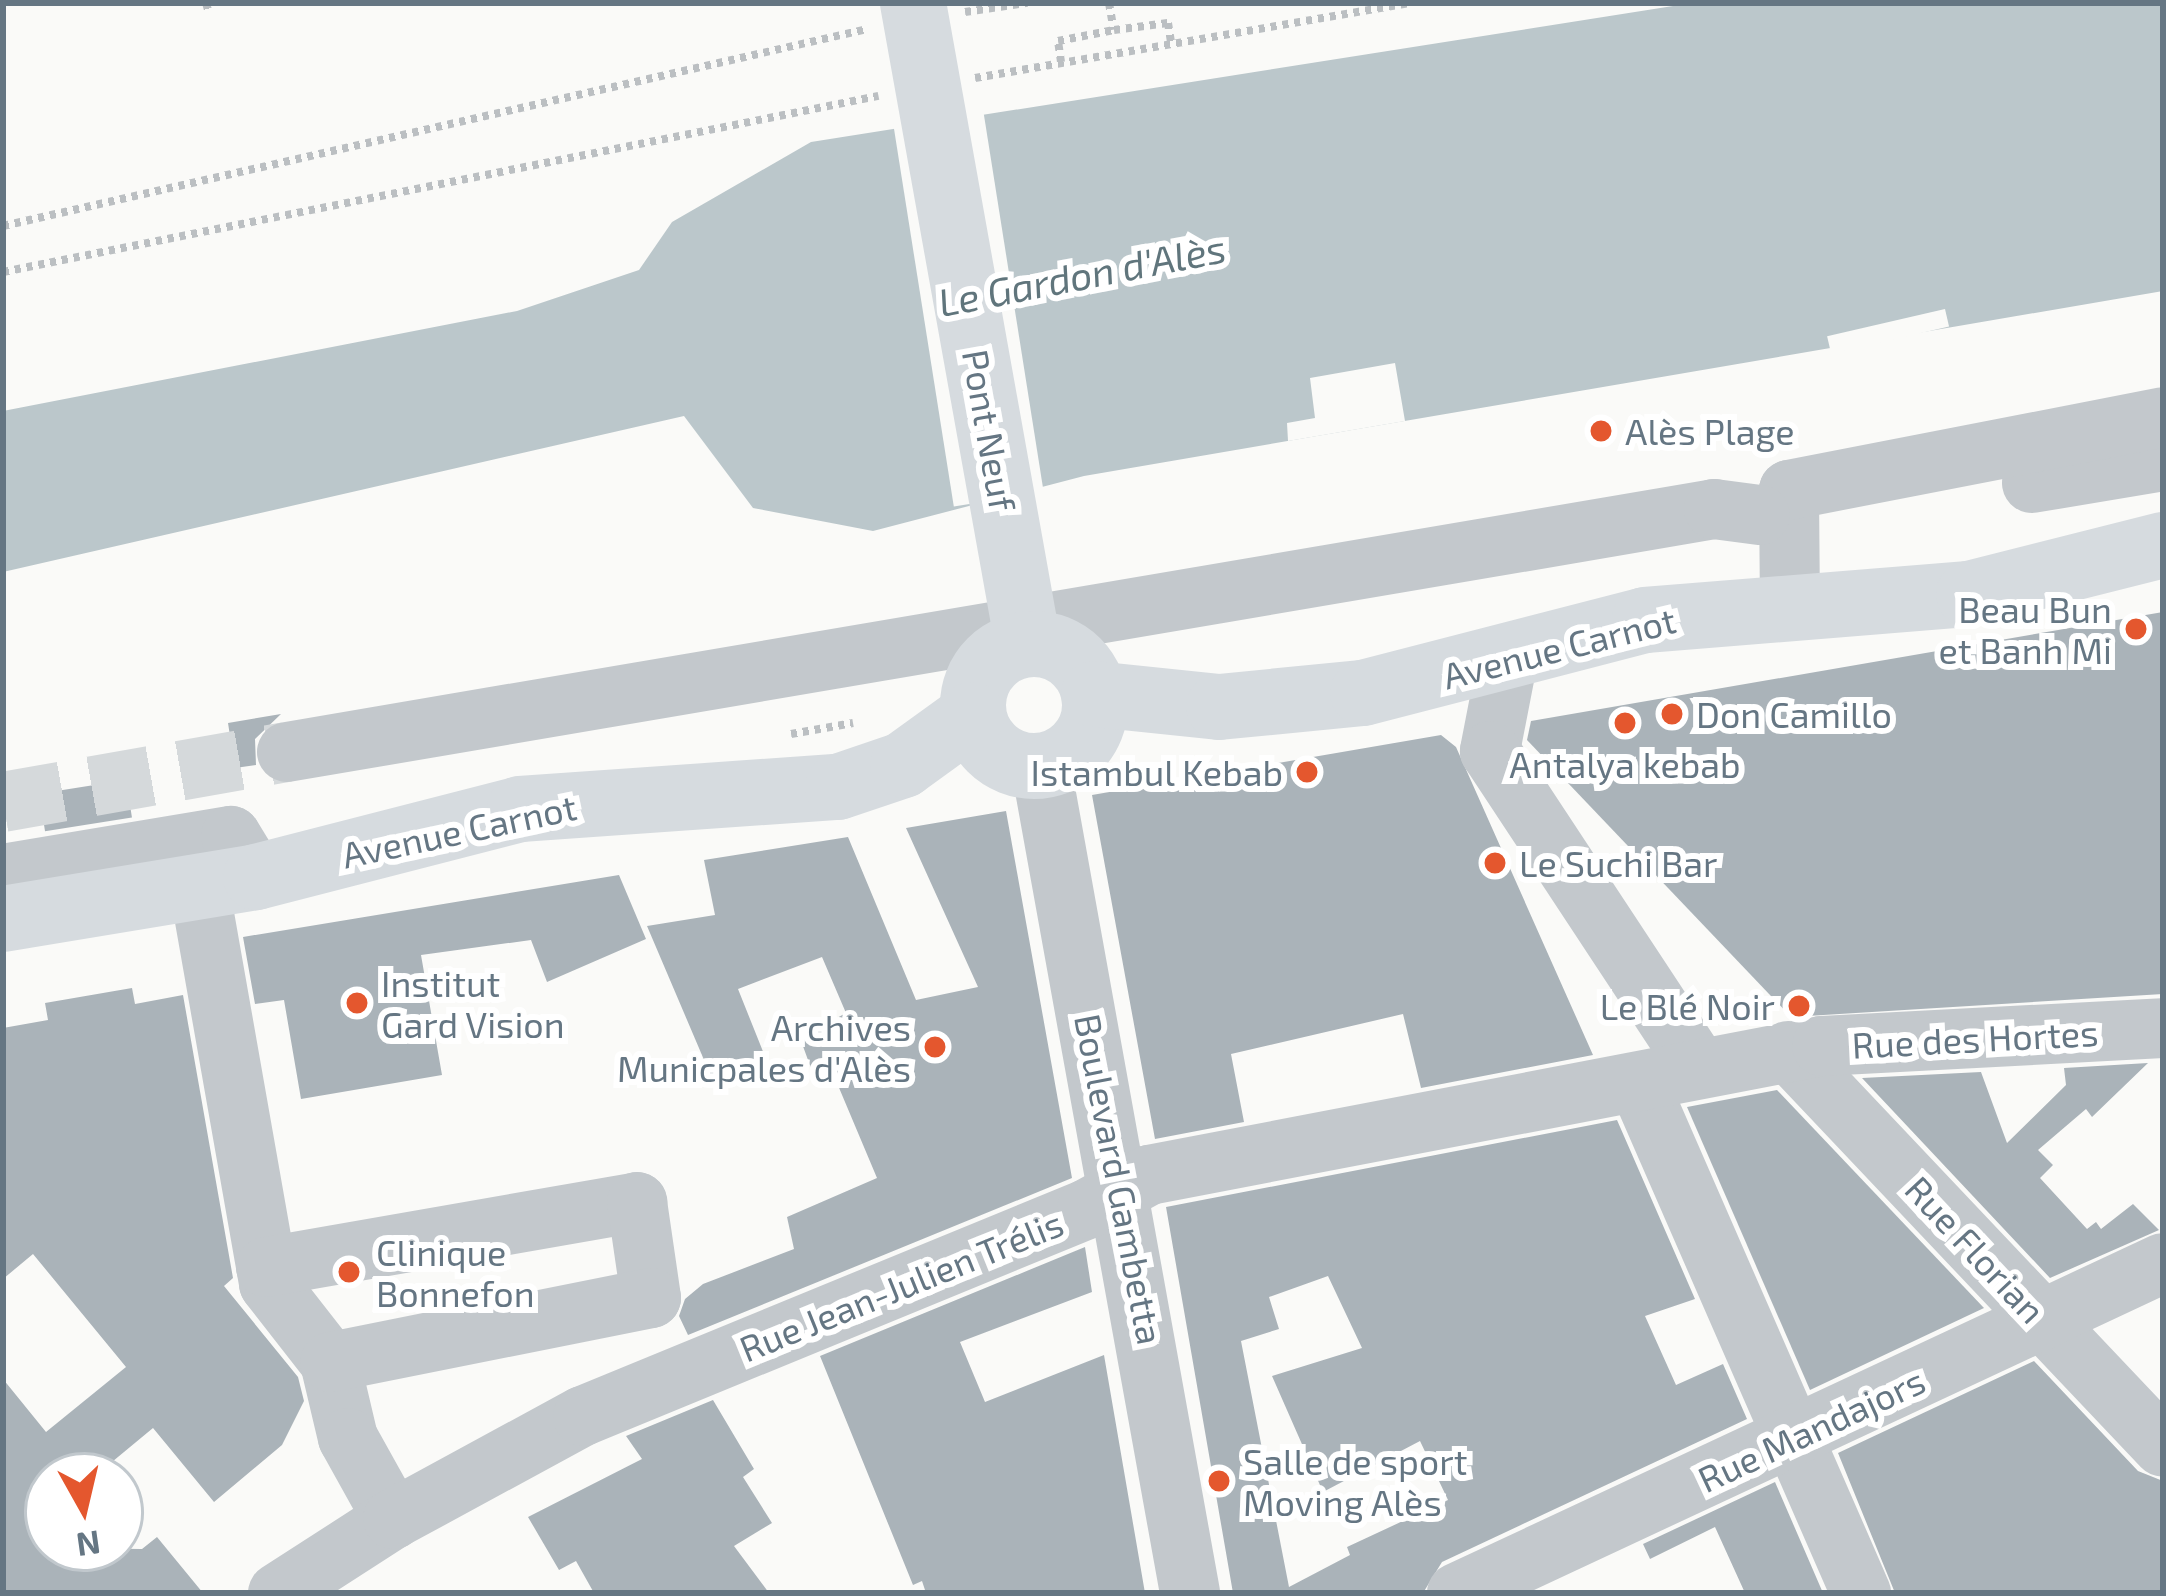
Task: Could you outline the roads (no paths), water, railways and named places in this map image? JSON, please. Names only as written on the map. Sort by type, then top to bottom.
[{"type":"main road","name":"Pont Neuf","points":[[918,52],[1028,644]]},
{"type":"main road","name":"Avenue Carnot","points":[[1094,694],[1219,707],[1307,700],[1508,658],[1646,620],[1969,594],[2163,545]]},
{"type":"main road","points":[[1028,644],[1078,662],[1094,694],[1089,733],[1077,749],[1041,766],[990,748],[973,716],[979,676],[992,660],[1028,644]]},
{"type":"main road","name":"Avenue Carnot","points":[[3,919],[228,882],[520,809],[838,787],[902,765],[973,716]]},
{"type":"street","points":[[1790,609],[1775,520],[1789,490],[2163,416]]},
{"type":"street","points":[[287,752],[1714,508],[1775,520],[2163,461]]},
{"type":"street","points":[[1508,658],[1490,751],[1699,1068]]},
{"type":"street","name":"Boulevard Gambetta","points":[[1041,766],[1190,1593]]},
{"type":"street","points":[[3,874],[230,836],[228,882],[269,1284],[330,1362],[348,1438],[393,1519]]},
{"type":"street","name":"Rue des Hortes","points":[[1699,1068],[1788,1051],[2163,1028]]},
{"type":"street","name":"Rue Florian","points":[[1788,1051],[2163,1447]]},
{"type":"street","name":"Rue Jean-Julien Trélis","points":[[305,1585],[393,1519],[583,1416],[1149,1175],[1699,1068]]},
{"type":"street","points":[[1638,1082],[1861,1593]]},
{"type":"street","points":[[266,1267],[638,1202],[651,1298],[330,1362]]},
{"type":"street","name":"Rue Mandajors","points":[[1457,1593],[1791,1441],[2163,1263]]},
{"type":"water","name":"Le Gardon d'Alès","points":[[1692,3],[2163,3],[2163,291],[1084,476],[873,531],[753,508],[684,416],[3,572],[3,411],[517,311],[639,270],[672,222],[811,142]]},
{"type":"tunnel","points":[[3,802],[287,752]]},
{"type":"place","name":"Alès Plage","points":[[1601,431]]},
{"type":"place","name":"Beau Bun et Banh Mi","points":[[2136,629]]},
{"type":"place","name":"Don Camillo","points":[[1672,714]]},
{"type":"place","name":"Antalya kebab","points":[[1625,723]]},
{"type":"place","name":"Istambul Kebab","points":[[1307,772]]},
{"type":"place","name":"Le Suchi Bar","points":[[1495,863]]},
{"type":"place","name":"Institut Gard Vision","points":[[357,1003]]},
{"type":"place","name":"Le Blé Noir","points":[[1799,1006]]},
{"type":"place","name":"Archives Municpales d'Alès","points":[[935,1047]]},
{"type":"place","name":"Clinique Bonnefon","points":[[349,1272]]},
{"type":"place","name":"Salle de sport Moving Alès","points":[[1219,1481]]}]
